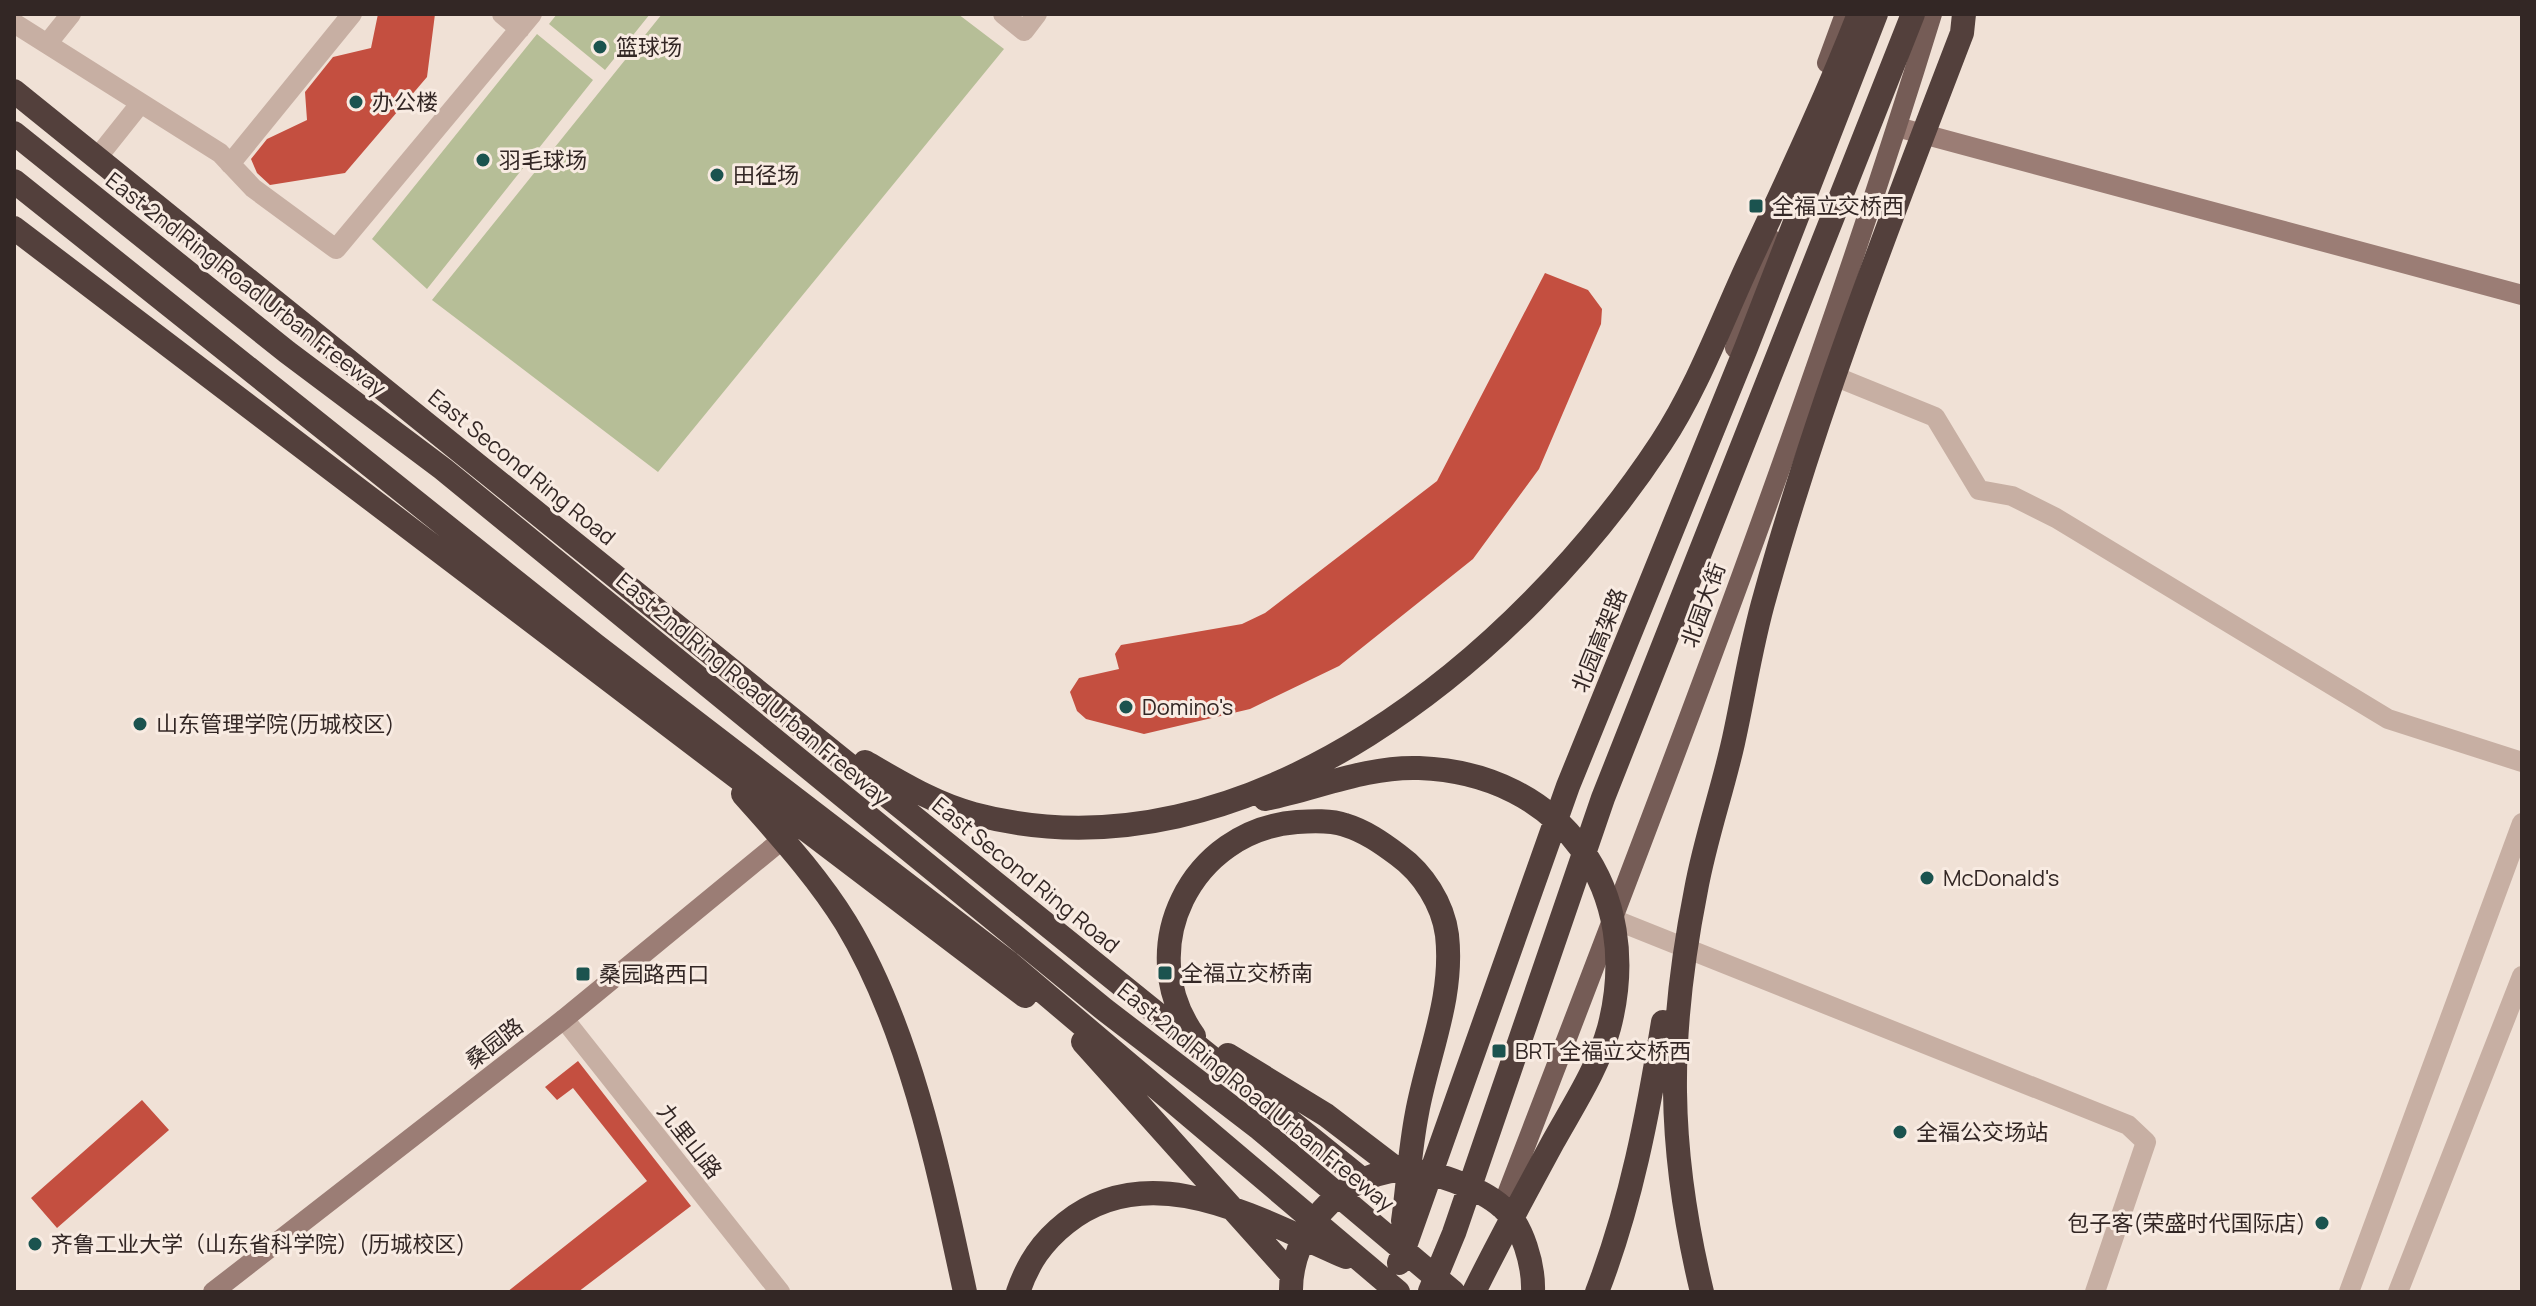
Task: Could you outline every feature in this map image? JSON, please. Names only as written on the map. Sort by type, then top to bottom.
[{"type":"highway","points":[[1165,820],[1285,778],[1396,717],[1451,677],[1491,641],[1581,550],[1664,438],[1731,303],[1859,14]]},
{"type":"highway","name":"北园高架路","points":[[1394,1284],[1568,786],[1752,334],[1876,14]]},
{"type":"highway","points":[[1430,1292],[1454,1233],[1603,798],[1913,14]]},
{"type":"highway","points":[[1702,1292],[1686,1226],[1676,1158],[1675,1024],[1696,887],[1732,747],[1764,599],[1834,376],[1962,33],[1964,14]]},
{"type":"highway","name":"East Second Ring Road","points":[[14,91],[1363,1180]]},
{"type":"highway","name":"East 2nd Ring Road Urban Freeway","points":[[14,133],[152,246],[443,469],[621,612],[1093,1000],[1260,1129],[1453,1292]]},
{"type":"highway","points":[[14,181],[595,645],[1008,962],[1370,1268],[1394,1284]]},
{"type":"highway","points":[[14,228],[1083,1042],[1307,1229]]},
{"type":"highway","points":[[621,612],[859,759],[933,799],[974,815],[1050,826],[1112,827],[1165,820],[1351,777],[1418,767],[1476,777],[1519,794],[1568,828],[1590,858],[1606,894],[1615,939],[1615,993],[1608,1029],[1589,1078],[1474,1292]]},
{"type":"highway","points":[[595,645],[741,792],[805,865],[845,922],[879,988],[912,1077],[965,1292]]},
{"type":"highway","points":[[1260,1129],[1185,1024],[1169,985],[1169,942],[1176,912],[1191,884],[1218,854],[1248,835],[1279,823],[1344,824],[1376,839],[1412,865],[1434,896],[1447,931],[1449,971],[1442,1017],[1417,1111],[1394,1284]]},
{"type":"highway","points":[[1597,1292],[1614,1249],[1644,1137],[1663,1020],[1684,959]]},
{"type":"highway","name":"East Second Ring Road","points":[[1147,1005],[1326,1115],[1398,1170]]},
{"type":"highway","points":[[1083,1042],[1291,1283]]},
{"type":"highway","points":[[1291,1283],[1307,1229],[1331,1200],[1363,1180],[1398,1170],[1435,1172],[1502,1207],[1523,1241],[1534,1278],[1533,1292]]},
{"type":"highway","points":[[1018,1292],[1026,1267],[1049,1237],[1080,1211],[1114,1198],[1148,1192],[1189,1195],[1231,1207],[1370,1268]]},
{"type":"highway","points":[[1377,1292],[1394,1284]]},
{"type":"main road","points":[[1435,1172],[1682,515],[1815,95],[1845,14]]},
{"type":"main road","name":"北园大街","points":[[1502,1207],[1660,799],[1897,127],[1932,14]]},
{"type":"street","points":[[47,44],[71,14]]},
{"type":"street","points":[[230,164],[352,14]]},
{"type":"street","points":[[14,23],[220,153],[253,188],[336,249],[526,21],[502,14]]},
{"type":"street","points":[[1003,14],[1024,31],[1037,14]]},
{"type":"street","points":[[97,158],[140,104]]},
{"type":"street","points":[[1897,127],[2522,295]]},
{"type":"street","points":[[1834,376],[1935,417],[1979,490],[2012,496],[2056,518],[2388,719],[2522,762]]},
{"type":"street","points":[[2349,1292],[2522,823]]},
{"type":"street","name":"桑园路","points":[[213,1292],[564,1019],[801,825]]},
{"type":"street","points":[[1613,919],[2128,1125],[2146,1142],[2095,1292]]},
{"type":"street","points":[[2398,1292],[2522,976]]},
{"type":"street","name":"九里山路","points":[[564,1019],[780,1292]]},
{"type":"green space","name":"篮球场","points":[[557,14],[650,14],[605,70],[549,24]]},
{"type":"green space","name":"田径场","points":[[662,14],[958,14],[1004,49],[658,472],[432,300]]},
{"type":"green space","name":"羽毛球场","points":[[537,34],[593,80],[427,289],[372,239]]},
{"type":"building","name":"办公楼","points":[[378,14],[435,14],[427,77],[345,173],[270,185],[257,173],[251,159],[267,139],[307,120],[305,92],[333,57],[371,48]]},
{"type":"building","points":[[1545,273],[1588,290],[1602,309],[1601,324],[1539,469],[1473,559],[1339,666],[1250,709],[1144,734],[1086,719],[1077,711],[1070,692],[1079,678],[1119,669],[1115,654],[1121,645],[1242,624],[1265,613],[1437,481]]},
{"type":"building","points":[[578,1061],[691,1206],[578,1292],[507,1292],[647,1181],[573,1088],[557,1100],[545,1087]]},
{"type":"building","points":[[142,1100],[169,1130],[57,1228],[31,1198]]},
{"type":"place","name":"篮球场","points":[[600,47]]},
{"type":"place","name":"办公楼","points":[[356,102]]},
{"type":"place","name":"羽毛球场","points":[[483,160]]},
{"type":"place","name":"田径场","points":[[717,175]]},
{"type":"place","name":"全福立交桥西","points":[[1756,206]]},
{"type":"place","name":"Domino's","points":[[1126,707]]},
{"type":"place","name":"山东管理学院(历城校区)","points":[[140,724]]},
{"type":"place","name":"McDonald's","points":[[1927,878]]},
{"type":"place","name":"全福立交桥南","points":[[1165,973]]},
{"type":"place","name":"桑园路西口","points":[[583,974]]},
{"type":"place","name":"BRT 全福立交桥西","points":[[1499,1051]]},
{"type":"place","name":"全福公交场站","points":[[1900,1132]]},
{"type":"place","name":"包子客(荣盛时代国际店)","points":[[2322,1223]]},
{"type":"place","name":"齐鲁工业大学（山东省科学院）(历城校区)","points":[[35,1244]]}]
